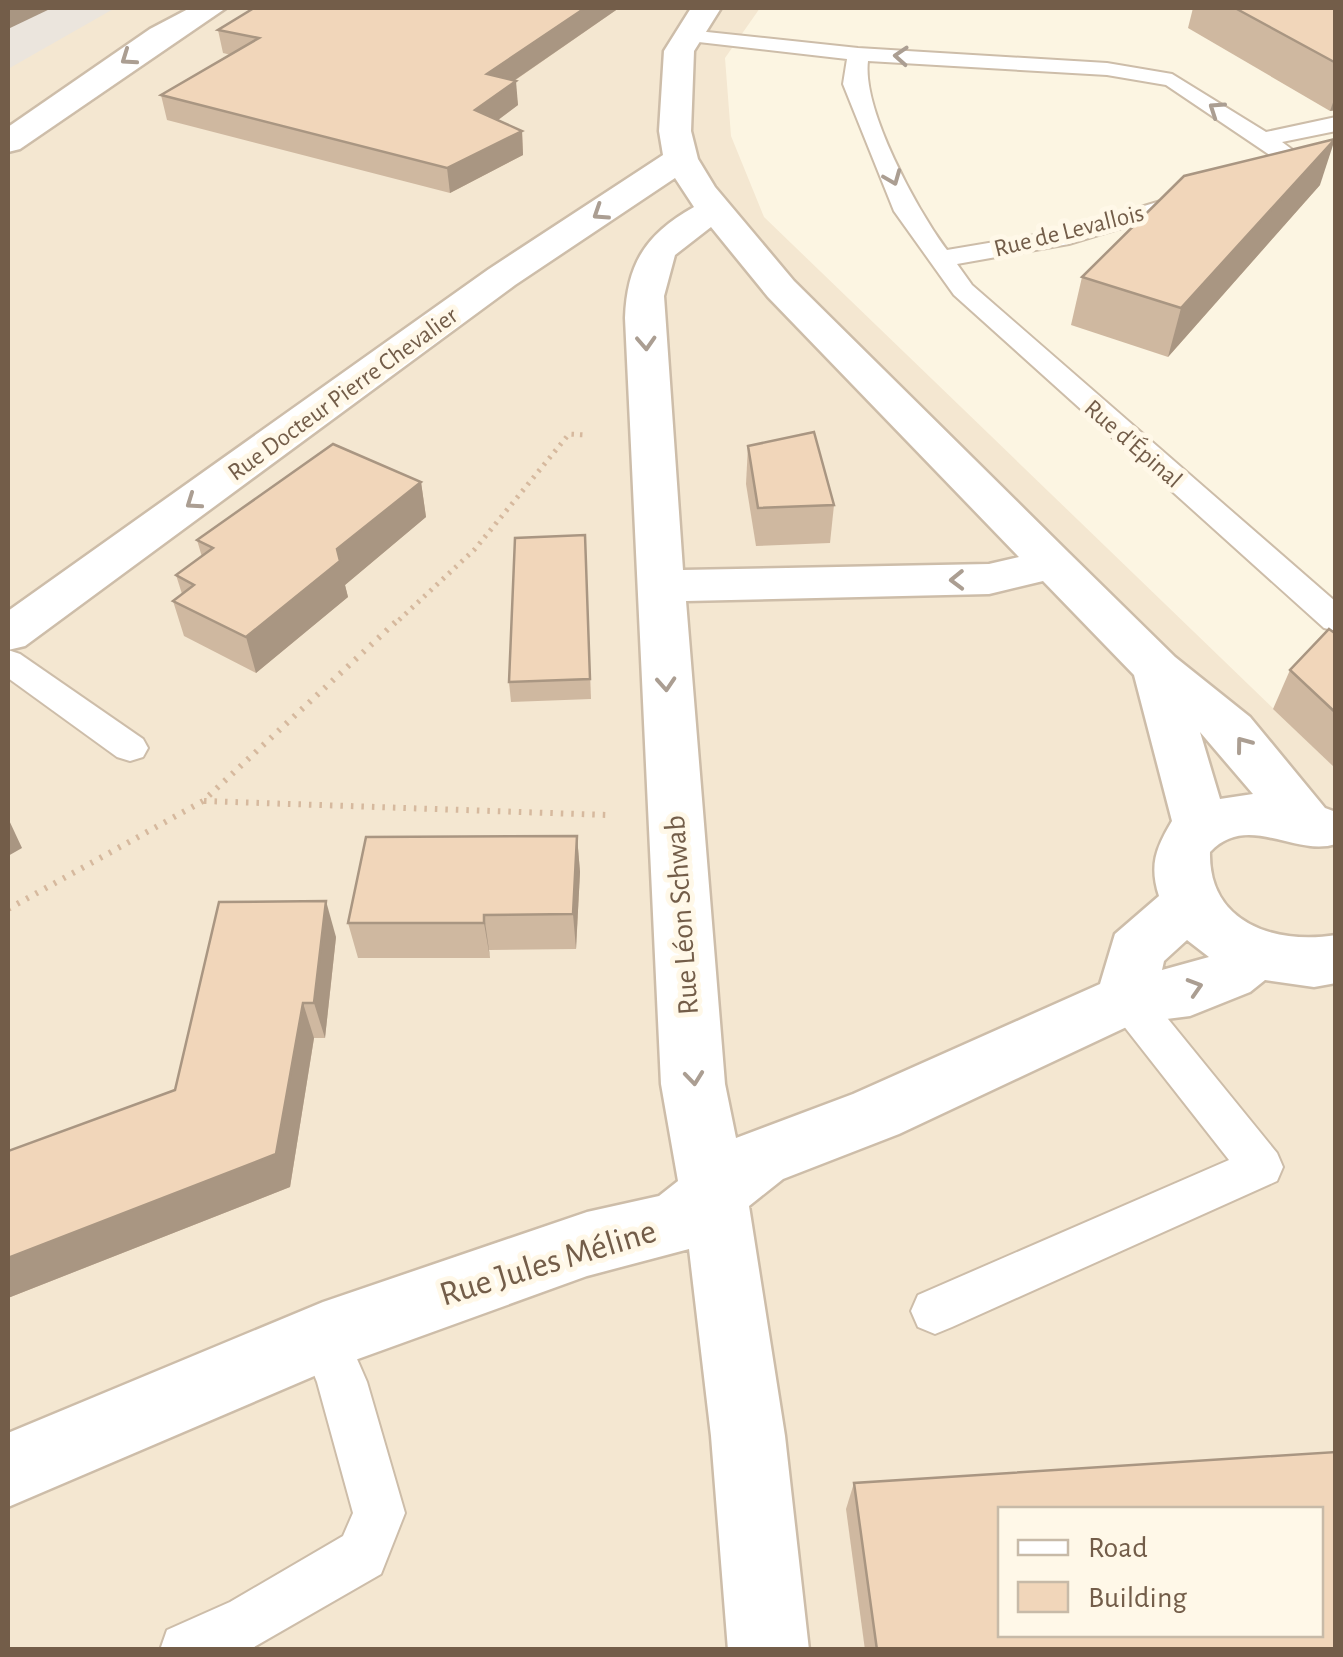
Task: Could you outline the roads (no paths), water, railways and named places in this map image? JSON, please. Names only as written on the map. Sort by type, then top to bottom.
[{"type":"street","points":[[8,142],[161,35],[211,8]]},
{"type":"street","points":[[706,8],[680,51],[675,132],[681,158],[716,210],[781,289],[1157,668],[1232,730],[1320,828]]},
{"type":"street","name":"Rue Docteur Pierre Chevalier","points":[[8,634],[502,277],[681,158]]},
{"type":"street","name":"Rue Léon Schwab","points":[[716,210],[673,232],[653,257],[644,292],[654,438],[658,586],[693,1084],[715,1190],[750,1431],[769,1650]]},
{"type":"street","points":[[658,586],[989,579],[1053,564]]},
{"type":"street","points":[[1157,668],[1200,828]]},
{"type":"street","points":[[1320,828],[1266,812],[1230,815],[1200,828],[1184,848],[1180,874],[1190,902],[1217,932],[1255,954],[1289,962],[1331,964]]},
{"type":"street","points":[[1126,999],[1136,951],[1190,902]]},
{"type":"street","name":"Rue Jules Méline","points":[[8,1470],[323,1337],[588,1244],[676,1224],[760,1158],[876,1114],[1126,999],[1190,991],[1228,975],[1255,954]]},
{"type":"lane","points":[[688,36],[858,54],[1107,70],[1172,80],[1304,168]]},
{"type":"lane","points":[[858,54],[854,84],[906,211],[940,259]]},
{"type":"lane","points":[[1262,140],[1336,124]]},
{"type":"lane","points":[[1252,182],[1336,160]]},
{"type":"lane","name":"Rue de Levallois","points":[[940,259],[1068,237],[1215,192]]},
{"type":"lane","name":"Rue d'Épinal","points":[[940,259],[963,290],[1006,330],[1336,620]]},
{"type":"lane","points":[[8,662],[130,748]]},
{"type":"lane","points":[[935,1312],[1262,1167],[1126,999]]},
{"type":"lane","points":[[187,1650],[249,1621],[362,1556],[379,1513],[342,1382],[323,1337]]}]
